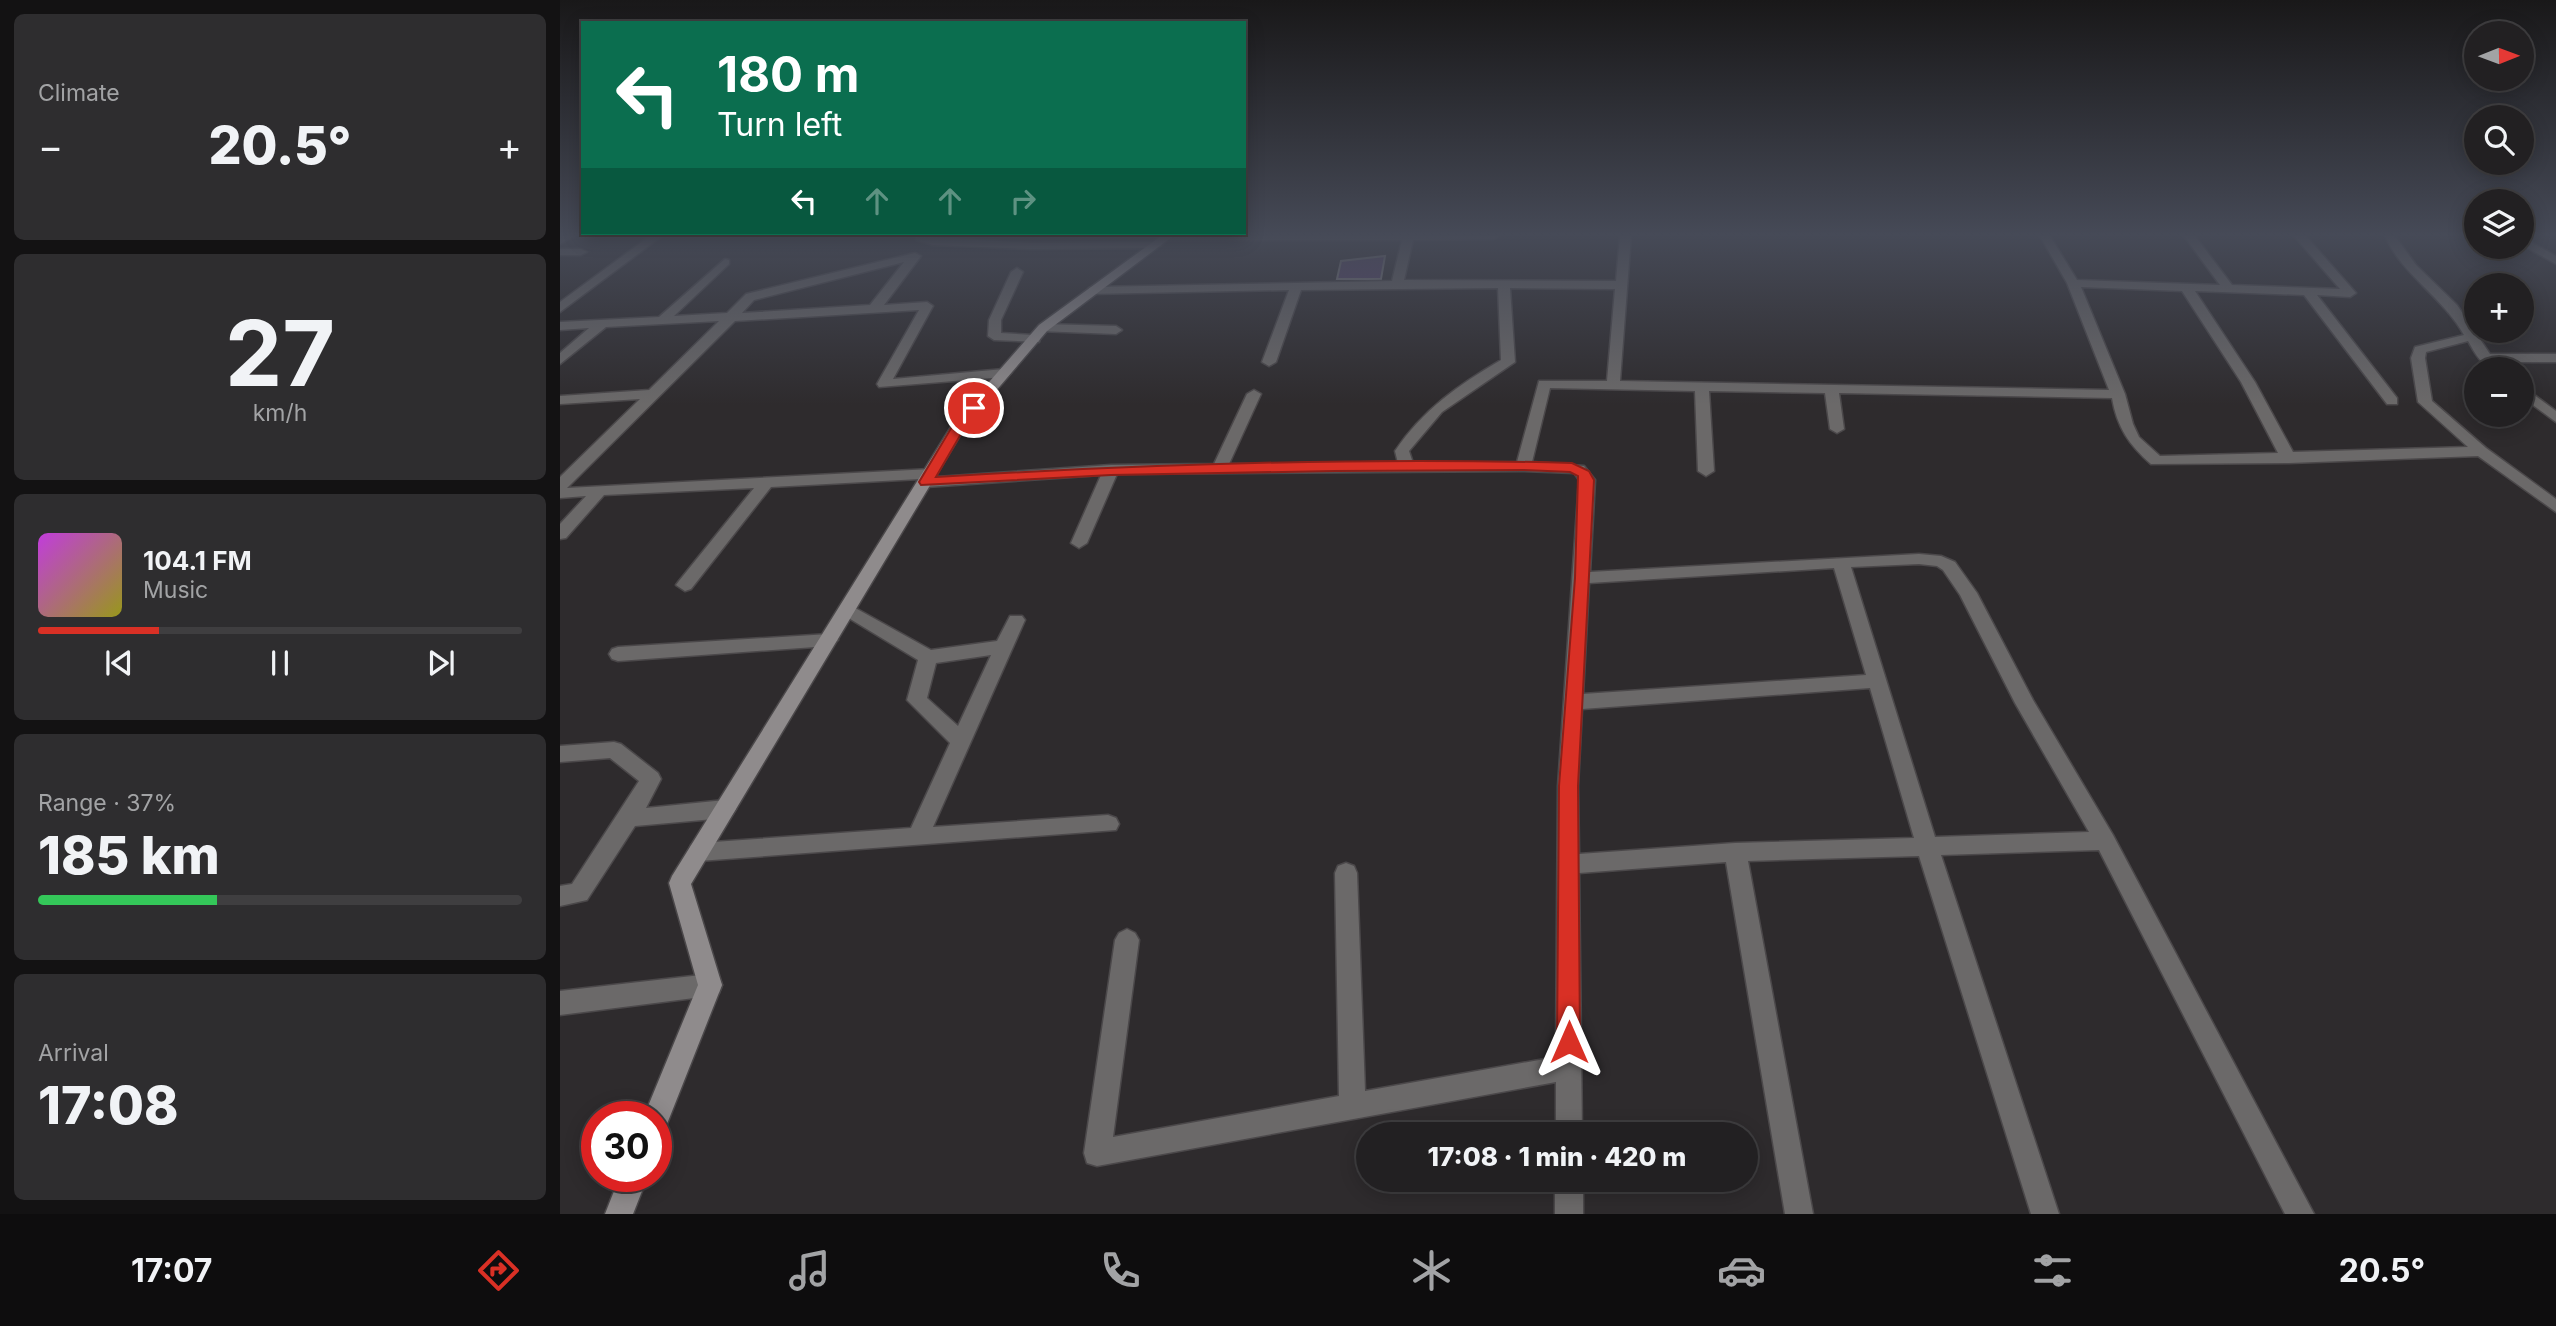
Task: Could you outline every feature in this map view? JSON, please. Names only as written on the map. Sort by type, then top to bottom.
[{"type":"street","points":[[560,309],[581,293]]},
{"type":"street","points":[[662,321],[692,293]]},
{"type":"street","points":[[560,486],[750,297],[767,293]]},
{"type":"street","points":[[874,309],[887,293]]},
{"type":"street","points":[[1008,293],[995,320],[993,336],[1116,330]]},
{"type":"street","points":[[664,1101],[710,985],[680,883],[959,425],[1038,334],[1091,293]]},
{"type":"street","points":[[1269,362],[1294,293]]},
{"type":"street","points":[[1407,466],[1402,451],[1430,414],[1445,399],[1508,362],[1504,293]]},
{"type":"street","points":[[1613,386],[1620,293]]},
{"type":"street","points":[[2077,293],[2118,394],[2124,427],[2138,446],[2156,461],[2481,451]]},
{"type":"street","points":[[2190,293],[2248,382],[2289,459]]},
{"type":"street","points":[[2309,293],[2392,401]]},
{"type":"street","points":[[2436,293],[2454,309],[2464,326]]},
{"type":"street","points":[[560,326],[927,306],[884,384],[1004,373]]},
{"type":"street","points":[[560,360],[602,324]]},
{"type":"street","points":[[2464,339],[2420,351],[2418,358],[2425,402],[2481,451],[2556,507]]},
{"type":"street","points":[[2534,358],[2556,358]]},
{"type":"street","points":[[1524,466],[1544,384],[2118,394]]},
{"type":"street","points":[[1702,387],[1706,471]]},
{"type":"street","points":[[1831,389],[1838,429]]},
{"type":"street","points":[[560,400],[653,394]]},
{"type":"street","points":[[1219,468],[1254,394]]},
{"type":"street","points":[[560,413],[576,399]]},
{"type":"street","points":[[2534,400],[2556,418]]},
{"type":"street","points":[[560,493],[766,482],[1219,468],[1524,466],[1572,468],[1584,474],[1587,480],[1582,578],[1568,786],[1569,1122]]},
{"type":"street","points":[[1079,543],[1111,471]]},
{"type":"street","points":[[685,585],[766,482]]},
{"type":"street","points":[[560,534],[600,491]]},
{"type":"street","points":[[1582,578],[1919,559],[1941,561],[1949,566],[1968,593],[2025,703],[2105,841],[2300,1214]]},
{"type":"street","points":[[1841,562],[1927,845],[2045,1214]]},
{"type":"street","points":[[848,610],[928,657],[1004,647]]},
{"type":"street","points":[[918,837],[1016,620]]},
{"type":"street","points":[[618,654],[829,640]]},
{"type":"street","points":[[928,657],[917,701],[961,741]]},
{"type":"street","points":[[1574,702],[1877,681]]},
{"type":"street","points":[[560,754],[614,750],[651,779],[629,818],[579,893],[560,895]]},
{"type":"street","points":[[629,818],[726,809]]},
{"type":"street","points":[[699,852],[1108,824]]},
{"type":"street","points":[[1570,864],[1735,852],[2105,841]]},
{"type":"street","points":[[1735,852],[1799,1214]]},
{"type":"street","points":[[1346,873],[1352,1107]]},
{"type":"street","points":[[1128,940],[1097,1153],[1569,1067]]},
{"type":"street","points":[[560,1003],[710,985]]},
{"type":"street","points":[[619,1214],[628,1192]]},
{"type":"street","points":[[1569,1192],[1569,1214]]},
{"type":"route","points":[[974,408],[959,425],[926,482],[1111,471],[1335,467],[1524,466],[1572,468],[1584,474],[1587,480],[1582,578],[1568,786],[1569,1042]]}]
